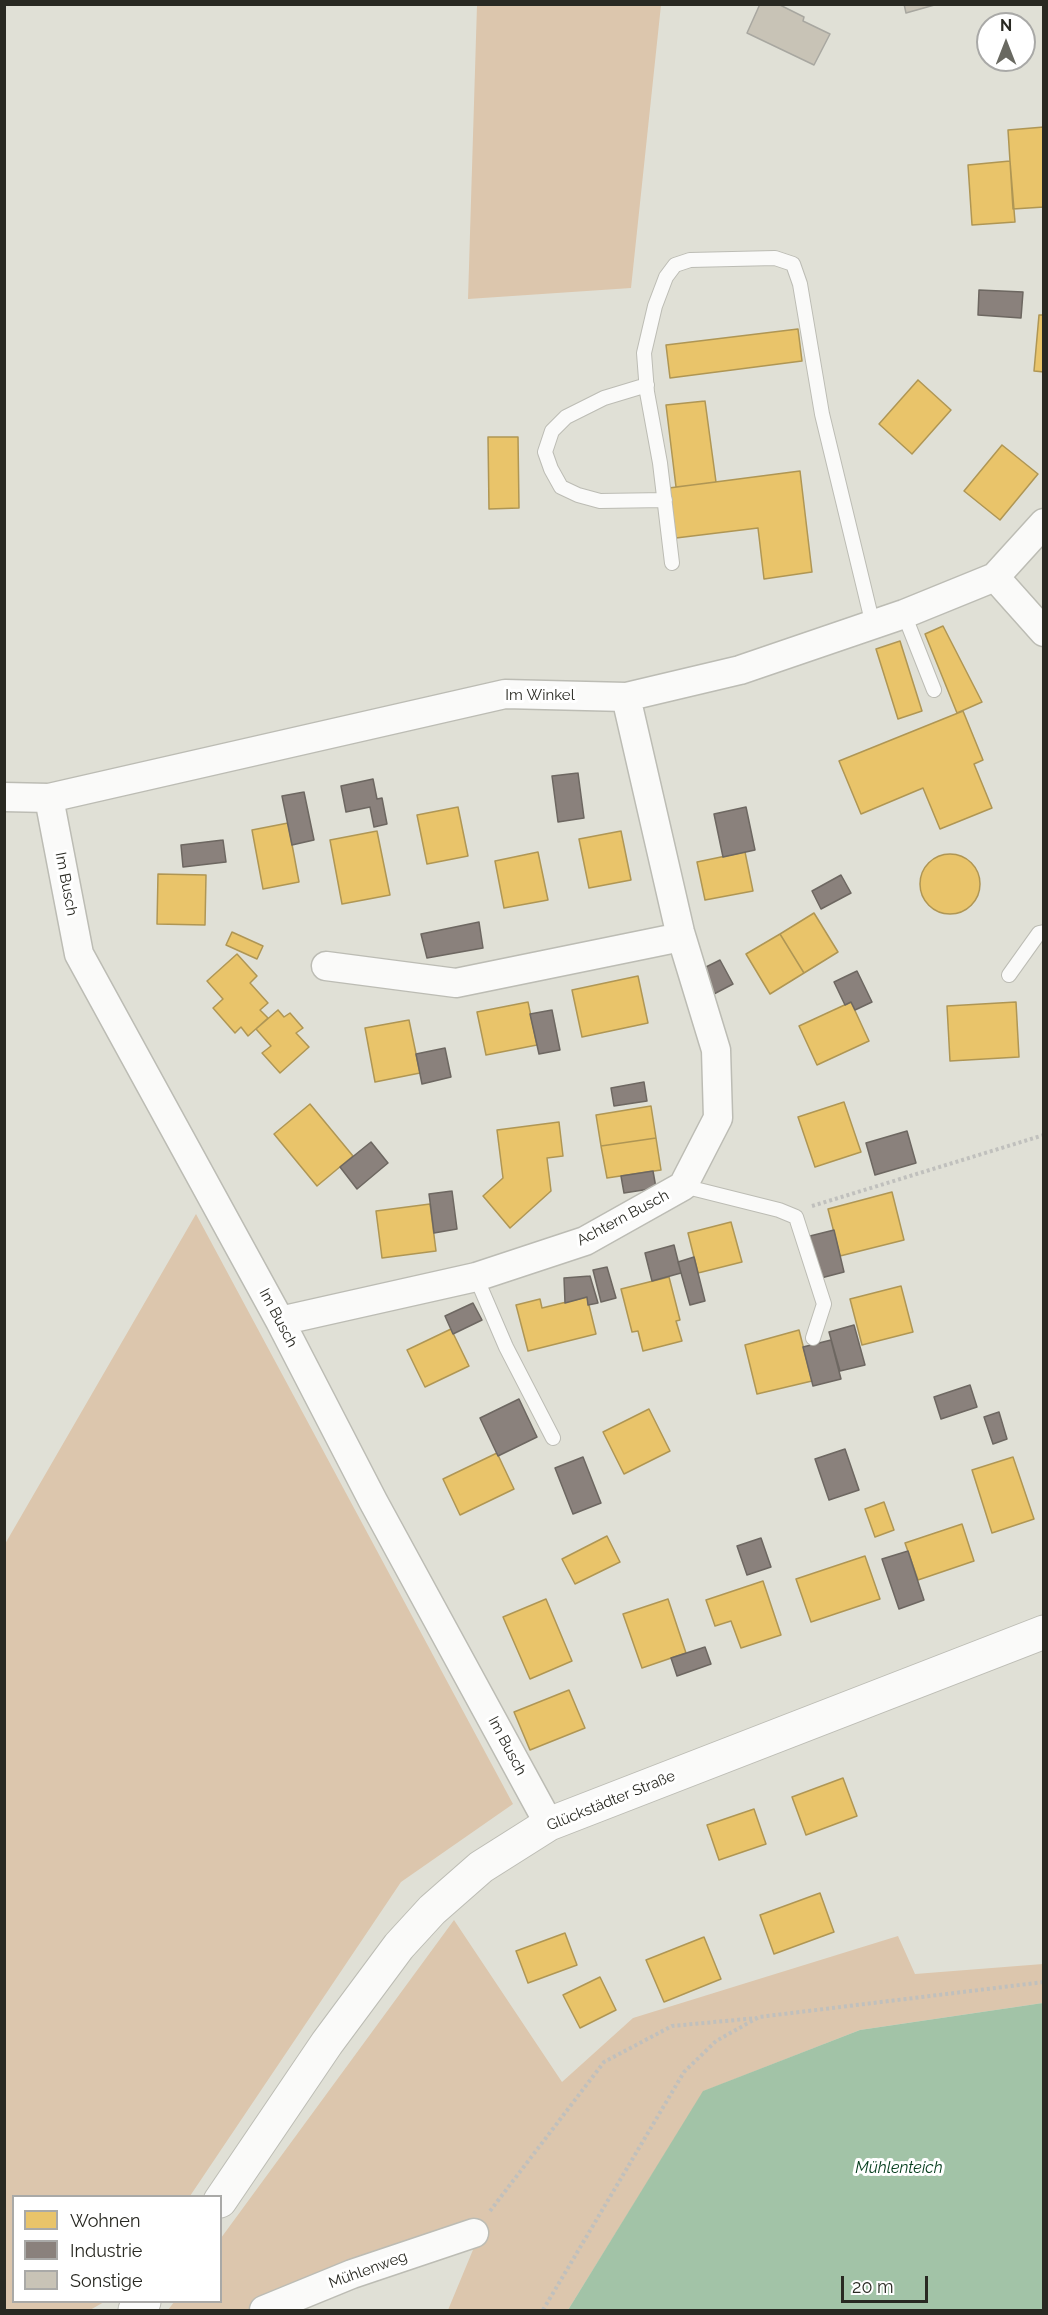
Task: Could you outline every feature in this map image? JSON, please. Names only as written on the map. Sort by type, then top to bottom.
[{"type":"street","name":"Im Winkel","points":[[4,797],[49,798],[505,694],[626,697],[740,670],[904,614],[995,577],[1044,523]]},
{"type":"street","points":[[995,577],[1044,632]]},
{"type":"street","name":"Achtern Busch","points":[[280,1321],[476,1277],[585,1241],[683,1186],[718,1118],[716,1050],[681,937],[626,697]]},
{"type":"street","name":"Im Busch","points":[[49,798],[79,954],[280,1321],[373,1501],[549,1824]]},
{"type":"street","points":[[326,966],[456,983],[681,937]]},
{"type":"street","name":"Glückstädter Straße","points":[[222,2198],[327,2043],[399,1946],[432,1910],[481,1867],[549,1824],[1044,1632]]},
{"type":"street","name":"Mühlenweg","points":[[264,2310],[352,2274],[474,2233]]},
{"type":"lane","points":[[672,563],[644,353],[655,306],[666,277],[675,265],[690,260],[775,258],[793,264],[800,284],[822,414],[873,625]]},
{"type":"lane","points":[[647,385],[604,398],[566,417],[552,430],[545,452],[551,470],[561,487],[578,495],[600,501],[664,500]]},
{"type":"lane","points":[[904,614],[934,690]]},
{"type":"lane","points":[[1009,975],[1039,933],[1044,932]]},
{"type":"lane","points":[[683,1186],[779,1210],[796,1217],[824,1304],[813,1338]]},
{"type":"lane","points":[[476,1277],[506,1347],[553,1438]]},
{"type":"path","points":[[804,1208],[1044,1135]]},
{"type":"path","points":[[474,2233],[604,2062],[672,2026],[1044,1982]]},
{"type":"path","points":[[543,2310],[684,2072],[716,2041],[759,2017]]},
{"type":"shaded area","points":[[477,5],[661,5],[631,288],[468,299]]},
{"type":"shaded area","points":[[196,1214],[513,1804],[401,1882],[191,2195],[12,2195],[12,2303],[102,2303],[90,2310],[5,2310],[5,1544]]},
{"type":"shaded area","points":[[454,1920],[562,2082],[633,2018],[898,1936],[915,1974],[1043,1964],[1043,2003],[860,2030],[704,2091],[568,2310],[448,2310],[475,2245],[253,2310],[168,2310],[173,2303],[222,2303],[222,2237]]},
{"type":"water","name":"Mühlenteich","points":[[1043,2003],[1043,2310],[568,2310],[703,2091],[860,2030]]},
{"type":"building: Wohnen","points":[[1044,127],[1044,207],[1013,209],[1008,130]]},
{"type":"building: Wohnen","points":[[1010,161],[1015,222],[972,225],[968,165]]},
{"type":"building: Wohnen","points":[[1039,315],[1044,315],[1044,372],[1034,371]]},
{"type":"building: Wohnen","points":[[798,329],[802,361],[670,378],[666,345]]},
{"type":"building: Wohnen","points":[[918,380],[951,410],[912,454],[879,424]]},
{"type":"building: Wohnen","points":[[705,401],[716,482],[676,487],[666,405]]},
{"type":"building: Wohnen","points":[[488,437],[518,437],[519,508],[489,509]]},
{"type":"building: Wohnen","points":[[1002,445],[1038,474],[1000,520],[964,491]]},
{"type":"building: Wohnen","points":[[800,471],[812,572],[764,579],[758,528],[676,538],[669,488]]},
{"type":"building: Wohnen","points":[[943,626],[982,702],[957,713],[925,634]]},
{"type":"building: Wohnen","points":[[900,641],[922,711],[898,719],[876,649]]},
{"type":"building: Wohnen","points":[[963,711],[983,760],[974,764],[992,808],[940,829],[923,788],[861,814],[839,761]]},
{"type":"building: Wohnen","points":[[458,807],[468,856],[427,864],[417,815]]},
{"type":"building: Wohnen","points":[[288,823],[299,882],[263,889],[252,830]]},
{"type":"building: Wohnen","points":[[377,831],[390,895],[342,904],[330,840]]},
{"type":"building: Wohnen","points":[[621,831],[631,880],[589,888],[579,839]]},
{"type":"building: Wohnen","points":[[538,852],[548,900],[504,908],[495,861]]},
{"type":"building: Wohnen","points":[[745,852],[753,891],[705,900],[697,862]]},
{"type":"building: Wohnen","points":[[944,854],[956,854],[967,859],[975,867],[980,884],[978,896],[967,909],[956,914],[944,914],[933,909],[925,901],[920,890],[920,878],[925,867],[933,859]]},
{"type":"building: Wohnen","points":[[158,874],[206,875],[205,925],[157,924]]},
{"type":"building: Wohnen","points":[[814,913],[838,952],[804,973],[780,934]]},
{"type":"building: Wohnen","points":[[232,932],[263,946],[257,959],[226,945]]},
{"type":"building: Wohnen","points":[[780,934],[804,973],[770,994],[746,954]]},
{"type":"building: Wohnen","points":[[237,954],[257,976],[250,983],[268,1003],[260,1010],[268,1018],[248,1036],[241,1027],[235,1033],[213,1008],[223,999],[207,981]]},
{"type":"building: Wohnen","points":[[638,976],[648,1023],[582,1037],[572,990]]},
{"type":"building: Wohnen","points":[[528,1002],[537,1045],[486,1055],[477,1012]]},
{"type":"building: Wohnen","points":[[851,1002],[869,1041],[817,1065],[799,1026]]},
{"type":"building: Wohnen","points":[[1016,1002],[1019,1057],[950,1061],[947,1006]]},
{"type":"building: Wohnen","points":[[278,1010],[284,1017],[290,1013],[303,1028],[296,1033],[309,1047],[280,1073],[262,1053],[271,1046],[256,1029]]},
{"type":"building: Wohnen","points":[[409,1020],[420,1073],[375,1082],[365,1028]]},
{"type":"building: Wohnen","points":[[844,1102],[861,1152],[815,1167],[798,1117]]},
{"type":"building: Wohnen","points":[[310,1104],[353,1156],[317,1186],[274,1134]]},
{"type":"building: Wohnen","points":[[651,1106],[656,1138],[601,1146],[596,1115]]},
{"type":"building: Wohnen","points":[[559,1122],[563,1156],[547,1158],[551,1191],[510,1228],[483,1196],[503,1178],[497,1130]]},
{"type":"building: Wohnen","points":[[656,1138],[661,1170],[607,1178],[601,1146]]},
{"type":"building: Wohnen","points":[[892,1192],[904,1240],[840,1256],[828,1209]]},
{"type":"building: Wohnen","points":[[430,1204],[436,1251],[382,1258],[376,1211]]},
{"type":"building: Wohnen","points":[[731,1222],[742,1262],[698,1273],[688,1233]]},
{"type":"building: Wohnen","points":[[669,1277],[680,1320],[676,1321],[682,1341],[643,1351],[638,1331],[632,1332],[621,1289]]},
{"type":"building: Wohnen","points":[[901,1286],[913,1332],[862,1345],[850,1299]]},
{"type":"building: Wohnen","points":[[587,1297],[596,1334],[528,1351],[516,1305],[540,1299],[542,1308]]},
{"type":"building: Wohnen","points":[[451,1329],[469,1366],[425,1387],[407,1350]]},
{"type":"building: Wohnen","points":[[799,1330],[812,1381],[757,1394],[745,1345]]},
{"type":"building: Wohnen","points":[[649,1409],[670,1451],[624,1474],[603,1432]]},
{"type":"building: Wohnen","points":[[497,1453],[514,1489],[460,1515],[443,1479]]},
{"type":"building: Wohnen","points":[[1013,1457],[1034,1519],[992,1533],[972,1470]]},
{"type":"building: Wohnen","points":[[884,1502],[894,1530],[875,1537],[865,1509]]},
{"type":"building: Wohnen","points":[[962,1524],[974,1561],[918,1580],[905,1543]]},
{"type":"building: Wohnen","points":[[607,1536],[620,1562],[575,1584],[562,1559]]},
{"type":"building: Wohnen","points":[[865,1556],[880,1599],[811,1622],[796,1579]]},
{"type":"building: Wohnen","points":[[763,1581],[781,1635],[741,1648],[731,1621],[715,1626],[706,1600]]},
{"type":"building: Wohnen","points":[[546,1599],[572,1661],[530,1679],[503,1617]]},
{"type":"building: Wohnen","points":[[668,1599],[686,1653],[642,1668],[623,1614]]},
{"type":"building: Wohnen","points":[[569,1690],[585,1728],[530,1750],[514,1712]]},
{"type":"building: Wohnen","points":[[843,1778],[857,1816],[806,1835],[792,1797]]},
{"type":"building: Wohnen","points":[[754,1809],[766,1844],[719,1860],[707,1825]]},
{"type":"building: Wohnen","points":[[820,1893],[834,1932],[774,1954],[760,1915]]},
{"type":"building: Wohnen","points":[[565,1933],[577,1965],[528,1983],[516,1951]]},
{"type":"building: Wohnen","points":[[704,1937],[721,1979],[664,2002],[646,1960]]},
{"type":"building: Wohnen","points":[[600,1977],[616,2010],[580,2028],[563,1995]]},
{"type":"building: Industrie","points":[[979,290],[1023,292],[1021,318],[978,315]]},
{"type":"building: Industrie","points":[[578,773],[584,818],[558,822],[552,776]]},
{"type":"building: Industrie","points":[[373,779],[377,799],[382,798],[387,824],[374,827],[370,807],[346,812],[341,786]]},
{"type":"building: Industrie","points":[[304,792],[314,840],[292,845],[282,796]]},
{"type":"building: Industrie","points":[[746,807],[755,850],[723,857],[714,814]]},
{"type":"building: Industrie","points":[[223,840],[226,862],[183,867],[181,845]]},
{"type":"building: Industrie","points":[[841,875],[851,893],[821,909],[812,891]]},
{"type":"building: Industrie","points":[[479,922],[483,948],[427,958],[421,934]]},
{"type":"building: Industrie","points":[[720,960],[733,984],[712,995],[700,970]]},
{"type":"building: Industrie","points":[[857,971],[872,1002],[855,1010],[851,1002],[845,1005],[834,982]]},
{"type":"building: Industrie","points":[[552,1010],[560,1050],[539,1054],[530,1014]]},
{"type":"building: Industrie","points":[[445,1048],[451,1077],[422,1084],[416,1054]]},
{"type":"building: Industrie","points":[[644,1082],[647,1101],[614,1106],[611,1088]]},
{"type":"building: Industrie","points":[[907,1131],[916,1163],[875,1175],[866,1143]]},
{"type":"building: Industrie","points":[[371,1142],[388,1163],[357,1189],[340,1167]]},
{"type":"building: Industrie","points":[[653,1171],[656,1188],[624,1193],[621,1176]]},
{"type":"building: Industrie","points":[[452,1191],[457,1229],[434,1233],[429,1194]]},
{"type":"building: Industrie","points":[[834,1230],[844,1272],[821,1278],[810,1236]]},
{"type":"building: Industrie","points":[[674,1245],[681,1273],[652,1281],[645,1253]]},
{"type":"building: Industrie","points":[[694,1257],[705,1301],[690,1305],[678,1262]]},
{"type":"building: Industrie","points":[[607,1267],[616,1298],[601,1302],[593,1270]]},
{"type":"building: Industrie","points":[[590,1276],[598,1303],[588,1305],[587,1297],[565,1303],[564,1278]]},
{"type":"building: Industrie","points":[[473,1303],[482,1320],[453,1334],[445,1316]]},
{"type":"building: Industrie","points":[[854,1325],[865,1365],[840,1371],[829,1332]]},
{"type":"building: Industrie","points":[[831,1340],[841,1379],[813,1386],[803,1347]]},
{"type":"building: Industrie","points":[[970,1385],[977,1407],[941,1419],[934,1397]]},
{"type":"building: Industrie","points":[[519,1399],[537,1437],[498,1456],[480,1418]]},
{"type":"building: Industrie","points":[[999,1412],[1007,1439],[993,1444],[984,1417]]},
{"type":"building: Industrie","points":[[845,1449],[859,1490],[829,1500],[815,1459]]},
{"type":"building: Industrie","points":[[583,1457],[601,1503],[573,1514],[555,1468]]},
{"type":"building: Industrie","points":[[761,1538],[771,1567],[747,1575],[737,1546]]},
{"type":"building: Industrie","points":[[908,1551],[924,1600],[899,1609],[882,1559]]},
{"type":"building: Industrie","points":[[705,1647],[711,1664],[677,1676],[671,1658]]},
{"type":"building: Sonstige","points":[[760,4],[778,4],[804,17],[803,21],[830,34],[814,65],[747,33]]},
{"type":"building: Sonstige","points":[[904,4],[938,4],[906,13]]}]
